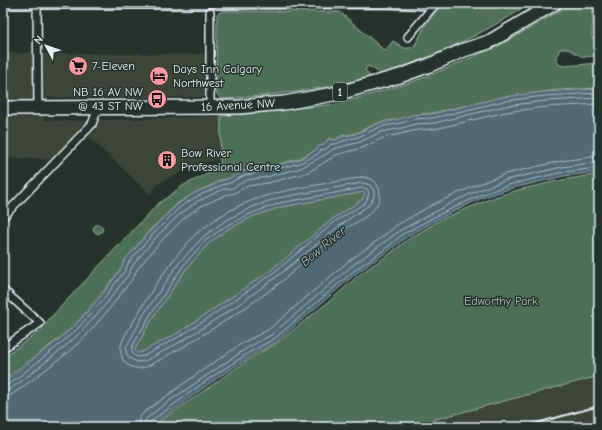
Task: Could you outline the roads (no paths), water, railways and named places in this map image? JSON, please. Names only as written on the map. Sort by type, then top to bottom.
[{"type":"highway","name":"16 Avenue NW","points":[[464,50],[483,36],[512,21],[541,3]]},
{"type":"highway","name":"16 Avenue NW","points":[[3,108],[239,107],[284,103],[339,93],[400,76],[464,50],[489,42],[555,3]]},
{"type":"street","points":[[37,4],[38,108]]},
{"type":"street","points":[[3,5],[204,4],[206,11],[210,12]]},
{"type":"street","points":[[210,12],[216,9],[216,4],[435,4]]},
{"type":"street","points":[[408,37],[435,4]]},
{"type":"street","points":[[210,12],[210,107]]},
{"type":"street","points":[[3,217],[92,124],[98,108]]},
{"type":"street","points":[[3,290],[40,323],[3,348]]},
{"type":"water","name":"Bow River","points":[[599,89],[599,172],[564,176],[509,189],[482,198],[440,218],[405,238],[358,272],[276,342],[252,355],[213,381],[150,427],[3,427],[3,382],[56,342],[75,325],[99,299],[121,269],[125,260],[151,230],[178,204],[194,193],[244,171],[298,160],[316,150],[319,146],[324,145],[329,139],[335,140],[341,137],[356,134],[379,123],[385,123],[413,115],[432,114],[503,97],[544,92]],"holes":[[[365,193],[362,200],[334,218],[270,271],[178,333],[142,352],[137,353],[135,351],[152,319],[186,269],[209,243],[228,229],[254,216],[281,207]]]},
{"type":"railway","points":[[522,427],[599,406]]},
{"type":"place","name":"7-Eleven","points":[[78,66]]},
{"type":"place","name":"Days Inn Calgary Northwest","points":[[159,76]]},
{"type":"place","name":"NB 16 AV NW @ 43 ST NW","points":[[157,99]]},
{"type":"place","name":"Bow River Professional Centre","points":[[167,160]]},
{"type":"park label","name":"Edworthy Park","points":[[501,301]]}]
